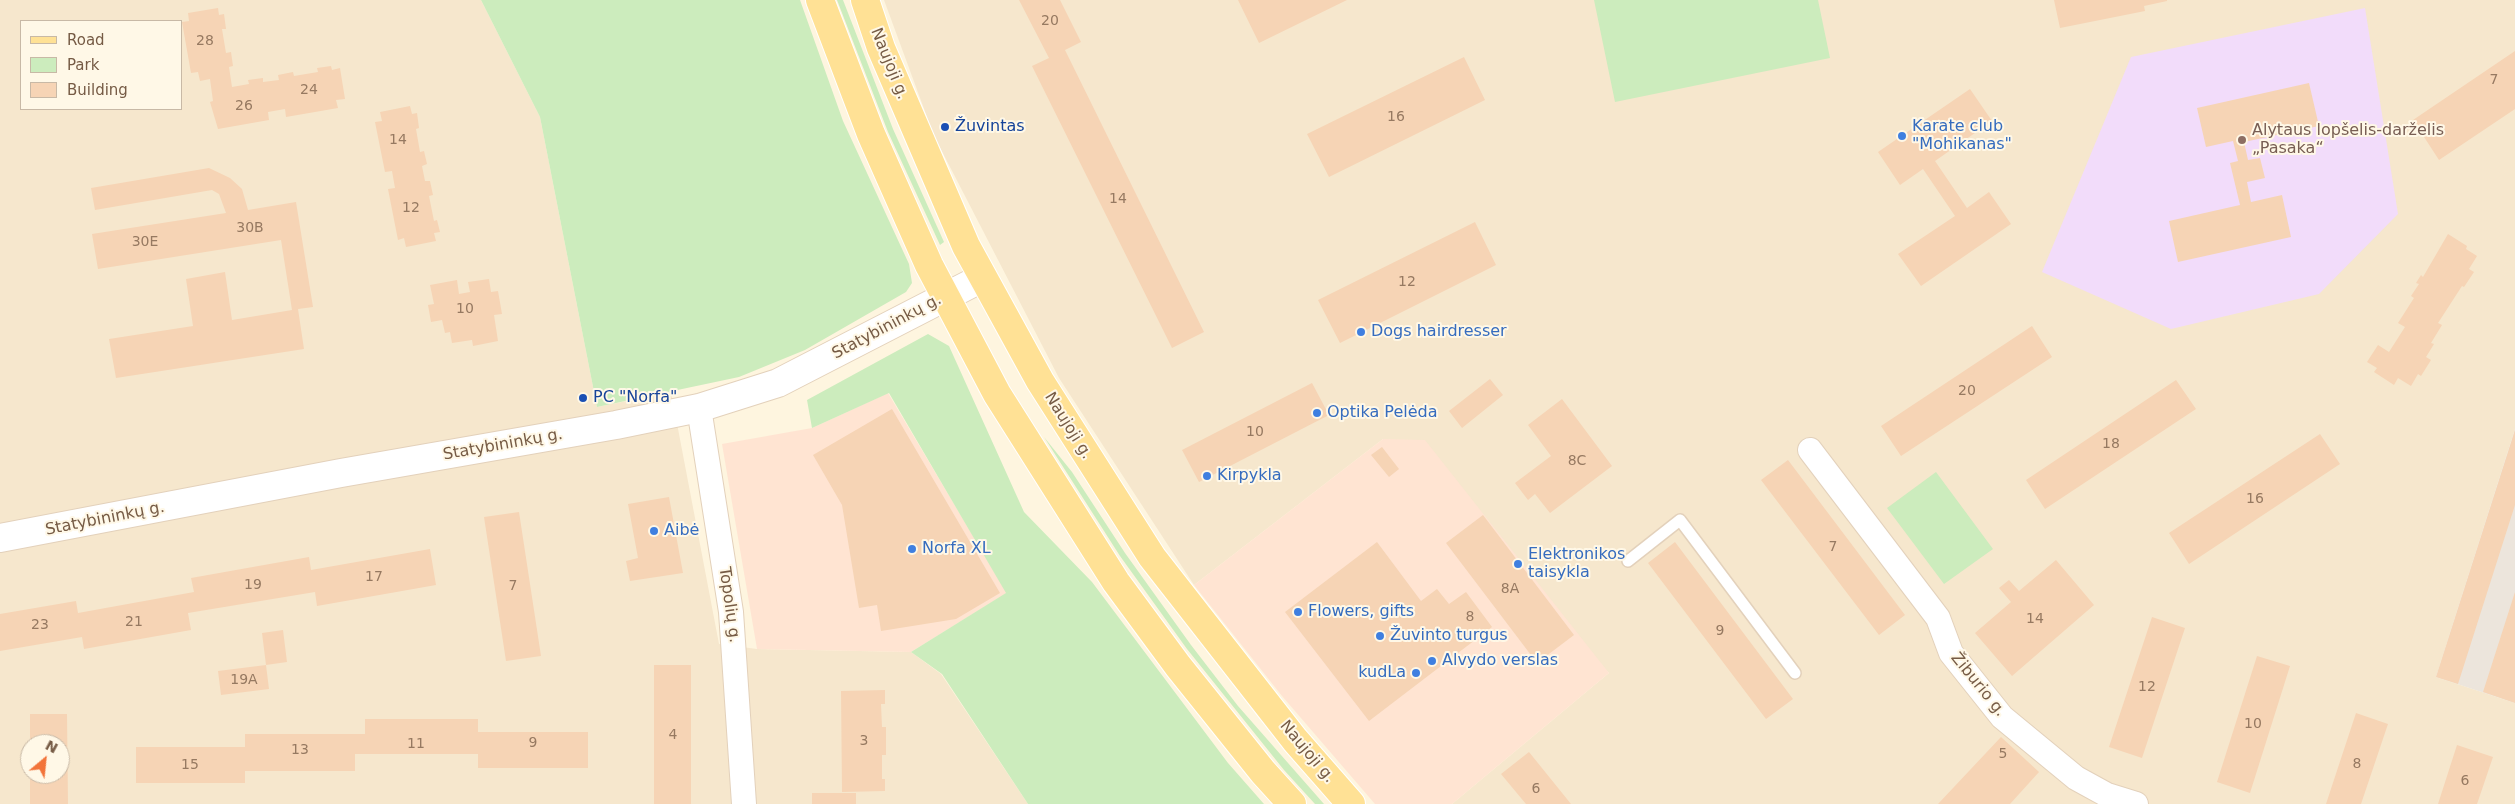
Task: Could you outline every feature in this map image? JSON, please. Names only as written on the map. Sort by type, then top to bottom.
[{"type":"main road","points":[[820,0],[871,134],[944,297],[997,394],[1116,582],[1178,666],[1263,772],[1292,804]]},
{"type":"main road","name":"Naujoji g.","points":[[865,0],[885,57],[966,246],[1040,380],[1152,557],[1295,740],[1351,804]]},
{"type":"street","name":"Statybininkų g.","points":[[0,538],[342,473],[616,425],[699,408],[778,383],[982,278]]},
{"type":"street","name":"Topolių g.","points":[[699,408],[731,612],[744,804]]},
{"type":"street","name":"Žiburio g.","points":[[1810,450],[1938,618],[1950,653],[2002,717],[2076,778],[2107,795],[2136,804]]},
{"type":"lane","points":[[1628,560],[1680,520],[1795,672]]},
{"type":"shaded area","points":[[0,0],[481,0],[540,117],[597,407],[671,392],[719,644],[757,649],[911,652],[941,674],[1028,804],[0,804]]},
{"type":"shaded area","points":[[884,0],[2515,0],[2515,429],[2436,677],[2515,703],[2515,804],[1452,804],[1609,673],[1383,439],[1194,585],[1059,378],[934,136]]},
{"type":"shaded area","name":"Alytaus lopšelis-darželis „Pasaka“","points":[[2365,8],[2398,214],[2319,294],[2171,329],[2042,272],[2131,57]]},
{"type":"shaded area","points":[[888,393],[1007,593],[911,652],[757,649],[722,444],[812,428]]},
{"type":"shaded area","points":[[2515,429],[2515,703],[2436,677]]},
{"type":"shaded area","points":[[1383,439],[1425,440],[1609,673],[1452,804],[1375,804],[1282,696],[1194,585]]},
{"type":"green space","points":[[481,0],[800,0],[843,121],[909,264],[912,283],[906,292],[805,350],[739,377],[597,407],[540,117]]},
{"type":"green space","points":[[837,0],[843,0],[893,129],[944,242],[940,245],[888,132]]},
{"type":"green space","points":[[1594,0],[1818,0],[1830,58],[1615,102]]},
{"type":"green space","points":[[928,334],[949,346],[1024,512],[1092,582],[1228,763],[1264,804],[1028,804],[942,674],[911,652],[1006,593],[889,393],[812,428],[807,400]]},
{"type":"green space","points":[[1044,437],[1072,472],[1125,553],[1191,645],[1238,706],[1324,804],[1315,804],[1284,770],[1187,649],[1120,556]]},
{"type":"green space","points":[[1936,472],[1993,549],[1944,584],[1887,508]]},
{"type":"building","points":[[1019,0],[1060,0],[1081,42],[1065,50],[1204,332],[1172,348],[1032,66],[1049,58]]},
{"type":"building","points":[[1238,0],[1347,0],[1259,43]]},
{"type":"building","points":[[2054,0],[2167,1],[2144,6],[2145,11],[2060,28]]},
{"type":"building","points":[[218,8],[219,15],[224,14],[226,29],[222,29],[226,53],[231,52],[233,66],[229,67],[232,87],[249,84],[248,80],[263,78],[263,82],[279,80],[278,75],[293,72],[294,76],[318,72],[317,68],[331,66],[332,70],[340,68],[345,99],[336,100],[338,108],[286,117],[285,109],[268,112],[269,120],[218,129],[210,102],[213,101],[210,79],[200,81],[198,72],[191,73],[182,22],[189,21],[188,13]]},
{"type":"building","points":[[2515,51],[2515,109],[2439,160],[2413,120]]},
{"type":"building","points":[[1464,57],[1485,100],[1329,177],[1307,134]]},
{"type":"building","points":[[2309,83],[2319,126],[2244,142],[2248,160],[2260,158],[2265,178],[2247,182],[2251,202],[2282,195],[2291,237],[2178,262],[2169,221],[2240,205],[2230,163],[2238,161],[2233,141],[2206,147],[2197,108]]},
{"type":"building","points":[[1970,89],[1992,121],[1935,161],[1967,208],[1989,192],[2011,224],[1921,286],[1898,254],[1955,216],[1923,169],[1900,185],[1878,152]]},
{"type":"building","points":[[410,106],[412,114],[417,113],[419,128],[416,129],[420,152],[424,151],[427,164],[422,166],[425,181],[430,181],[433,195],[429,196],[434,221],[437,220],[440,232],[434,233],[436,241],[406,247],[404,238],[398,240],[388,189],[395,188],[392,171],[385,172],[375,122],[382,121],[380,112]]},
{"type":"building","points":[[209,168],[230,178],[242,189],[248,210],[296,202],[313,307],[298,309],[304,349],[116,378],[109,339],[193,326],[186,279],[225,272],[232,320],[292,310],[281,240],[98,269],[92,234],[226,213],[219,194],[212,190],[95,210],[91,188]]},
{"type":"building","points":[[1475,222],[1496,265],[1340,343],[1318,300]]},
{"type":"building","points":[[2448,234],[2467,246],[2466,249],[2477,256],[2469,269],[2474,272],[2464,287],[2462,286],[2438,323],[2442,325],[2431,343],[2434,344],[2426,357],[2431,360],[2421,376],[2418,374],[2411,386],[2398,378],[2394,385],[2374,372],[2377,368],[2367,362],[2378,345],[2389,352],[2405,327],[2398,323],[2414,298],[2411,296],[2419,284],[2416,283],[2421,275],[2423,277]]},
{"type":"building","points":[[489,279],[491,292],[498,291],[502,314],[494,315],[498,341],[473,346],[472,340],[452,343],[450,332],[445,333],[442,320],[431,322],[428,305],[434,304],[430,285],[457,280],[459,294],[470,292],[468,282]]},
{"type":"building","points":[[2032,326],[2052,357],[1901,456],[1881,426]]},
{"type":"building","points":[[1490,379],[1503,395],[1462,428],[1449,411]]},
{"type":"building","points":[[2176,380],[2196,409],[2045,509],[2026,480]]},
{"type":"building","points":[[1312,383],[1329,415],[1199,482],[1182,450]]},
{"type":"building","points":[[1562,399],[1612,466],[1550,513],[1535,494],[1528,500],[1515,483],[1551,456],[1528,425]]},
{"type":"building","name":"Norfa XL","points":[[892,409],[1000,593],[956,619],[881,631],[877,605],[859,608],[842,505],[813,455]]},
{"type":"building","points":[[2515,430],[2515,505],[2458,684],[2436,677]]},
{"type":"building","points":[[2320,434],[2340,464],[2189,564],[2169,533]]},
{"type":"building","points":[[1382,447],[1399,469],[1389,477],[1371,455]]},
{"type":"building","points":[[1788,460],[1905,615],[1879,635],[1761,480]]},
{"type":"building","name":"Aibė","points":[[669,497],[683,573],[630,581],[626,561],[638,558],[628,504]]},
{"type":"building","points":[[519,512],[541,656],[506,661],[484,517]]},
{"type":"building","points":[[1483,515],[1574,635],[1537,663],[1446,543]]},
{"type":"building","points":[[1377,542],[1421,601],[1437,589],[1449,604],[1466,592],[1492,627],[1369,721],[1285,612]]},
{"type":"building","points":[[1675,542],[1793,699],[1766,719],[1648,563]]},
{"type":"building","points":[[430,549],[436,585],[317,606],[315,592],[188,613],[191,630],[84,649],[82,637],[0,651],[0,614],[76,601],[78,613],[194,592],[191,578],[309,557],[311,570]]},
{"type":"building","points":[[2056,560],[2094,605],[2012,676],[1975,633],[2011,602],[1999,588],[2009,580],[2019,591]]},
{"type":"building","points":[[2515,592],[2515,703],[2483,692]]},
{"type":"building","points":[[2152,617],[2185,628],[2142,758],[2109,747]]},
{"type":"building","points":[[283,630],[287,662],[266,665],[262,633]]},
{"type":"building","points":[[2257,656],[2290,666],[2250,793],[2217,782]]},
{"type":"building","points":[[266,665],[269,689],[221,695],[218,671]]},
{"type":"building","points":[[654,665],[691,665],[691,804],[654,804]]},
{"type":"building","points":[[885,690],[885,704],[881,704],[882,727],[886,727],[886,755],[882,755],[882,779],[885,779],[885,791],[842,792],[841,691]]},
{"type":"building","points":[[2356,713],[2388,724],[2361,804],[2326,804]]},
{"type":"building","points":[[30,714],[67,714],[67,734],[30,734]]},
{"type":"building","points":[[365,719],[478,719],[478,732],[588,732],[588,768],[478,768],[478,754],[355,754],[355,771],[245,771],[245,783],[136,783],[136,747],[245,747],[245,734],[365,734]]},
{"type":"building","points":[[2001,737],[2039,772],[2010,804],[1938,804]]},
{"type":"building","points":[[2457,745],[2493,757],[2477,804],[2438,804]]},
{"type":"building","points":[[1529,752],[1571,804],[1526,804],[1501,774]]},
{"type":"building","points":[[30,784],[68,784],[68,804],[30,804]]},
{"type":"building","points":[[812,793],[856,793],[856,804],[812,804]]},
{"type":"place","name":"Žuvintas","points":[[945,127]]},
{"type":"place","name":"Karate club \"Mohikanas\"","points":[[1902,136]]},
{"type":"place","name":"Alytaus lopšelis-darželis „Pasaka“","points":[[2242,140]]},
{"type":"place","name":"Dogs hairdresser","points":[[1361,332]]},
{"type":"place","name":"PC \"Norfa\"","points":[[583,398]]},
{"type":"place","name":"Optika Pelėda","points":[[1317,413]]},
{"type":"place","name":"Kirpykla","points":[[1207,476]]},
{"type":"place","name":"Aibė","points":[[654,531]]},
{"type":"place","name":"Norfa XL","points":[[912,549]]},
{"type":"place","name":"Elektronikos taisykla","points":[[1518,564]]},
{"type":"place","name":"Flowers, gifts","points":[[1298,612]]},
{"type":"place","name":"Žuvinto turgus","points":[[1380,636]]},
{"type":"place","name":"Alvydo verslas","points":[[1432,661]]},
{"type":"place","name":"kudLa","points":[[1416,673]]}]
